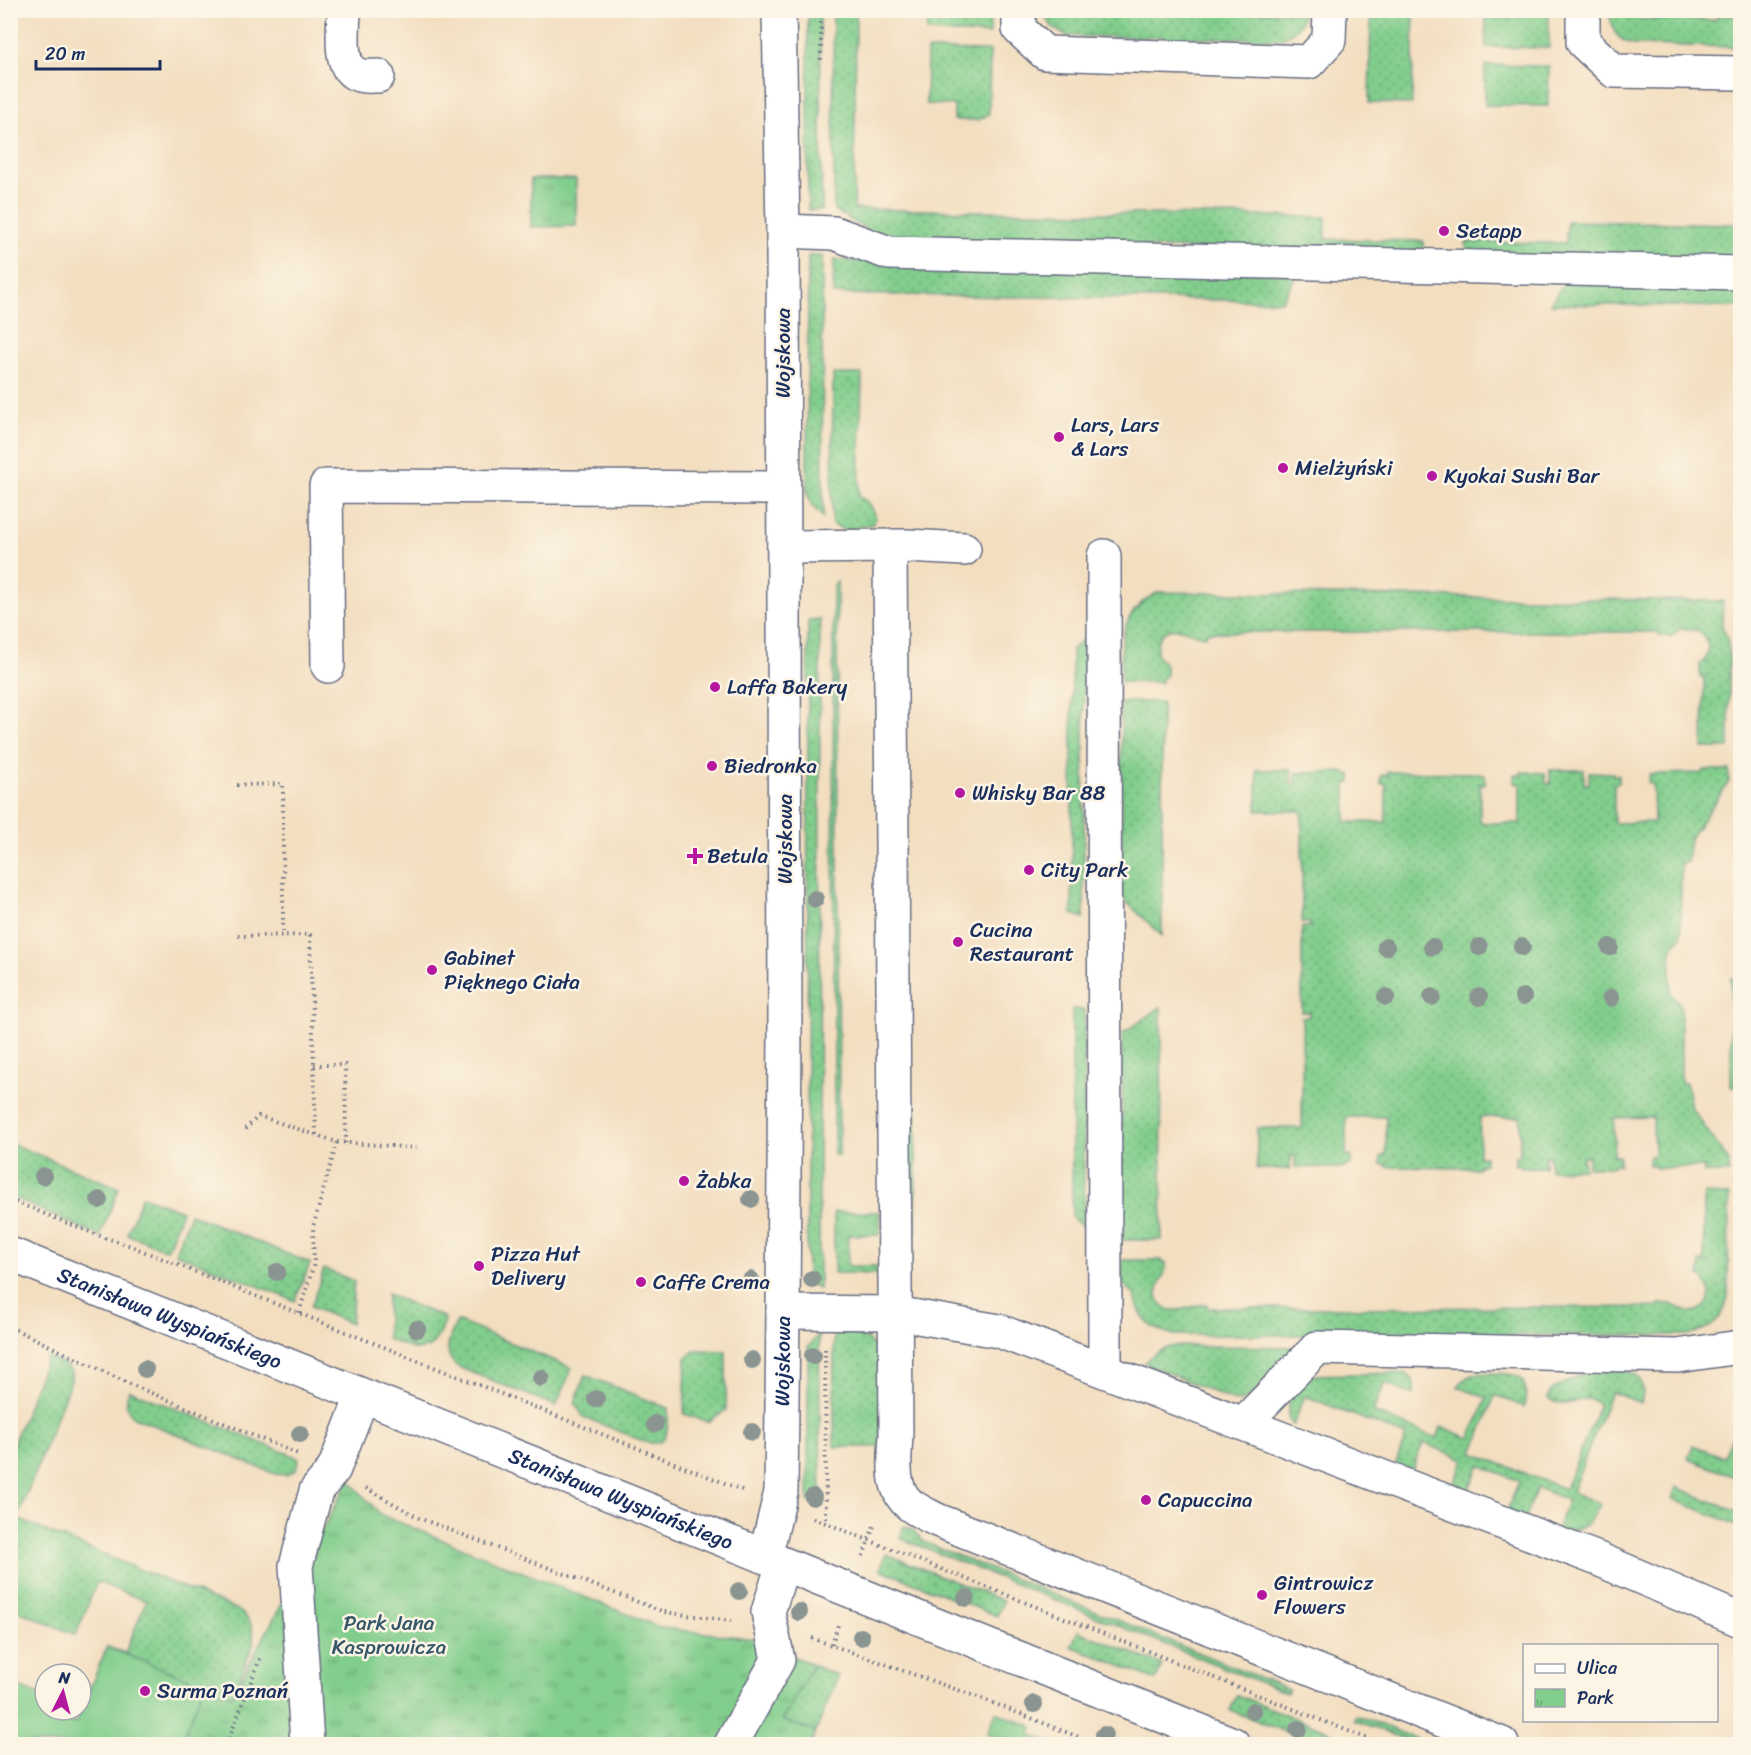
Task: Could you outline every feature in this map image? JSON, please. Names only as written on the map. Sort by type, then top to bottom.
[{"type":"street","points":[[344,10],[344,61],[359,75],[378,76]]},
{"type":"street","name":"Wojskowa","points":[[731,1744],[778,1660],[768,1612],[781,1492],[785,1030],[783,231],[779,10]]},
{"type":"street","points":[[1018,10],[1019,29],[1045,53],[1309,62],[1329,40],[1330,10]]},
{"type":"street","points":[[1583,10],[1583,42],[1614,71],[1740,73]]},
{"type":"street","points":[[783,231],[834,233],[889,253],[1740,273]]},
{"type":"street","points":[[328,666],[326,486],[783,488]]},
{"type":"street","points":[[784,547],[964,549]]},
{"type":"street","points":[[898,547],[895,1313],[895,1470],[898,1488],[908,1503],[937,1520],[1502,1744]]},
{"type":"street","points":[[1104,556],[1105,1370]]},
{"type":"street","name":"Stanisława Wyspiańskiego","points":[[10,1254],[362,1397],[1233,1744]]},
{"type":"street","points":[[783,1312],[895,1313],[999,1331],[1598,1560],[1740,1620]]},
{"type":"street","points":[[1244,1423],[1317,1348],[1677,1356],[1740,1347]]},
{"type":"street","points":[[307,1744],[296,1566],[316,1491],[334,1469],[362,1397]]},
{"type":"path","points":[[237,785],[283,784],[283,935]]},
{"type":"path","points":[[238,936],[310,935],[316,1135]]},
{"type":"path","points":[[314,1065],[345,1065],[346,1143]]},
{"type":"path","points":[[245,1129],[259,1116],[337,1142],[418,1148]]},
{"type":"path","points":[[299,1314],[314,1264],[313,1227],[337,1142]]},
{"type":"path","points":[[10,1200],[751,1493]]},
{"type":"path","points":[[10,1327],[132,1385],[334,1469],[419,1518],[664,1612],[771,1627],[832,1644],[983,1699],[1096,1744]]},
{"type":"path","points":[[807,1516],[1381,1744]]},
{"type":"path","points":[[861,1562],[873,1528]]},
{"type":"path","points":[[832,1644],[840,1621]]},
{"type":"green space","points":[[1044,10],[1303,11],[1296,29],[1278,39],[1068,36],[1052,27]]},
{"type":"green space","points":[[808,11],[820,11],[822,210],[808,210]]},
{"type":"green space","points":[[833,11],[856,11],[854,209],[1326,217],[1326,239],[1423,241],[1423,255],[884,240],[834,210]]},
{"type":"green space","points":[[927,11],[990,11],[990,34],[927,32]]},
{"type":"green space","points":[[1371,11],[1414,11],[1412,104],[1369,103]]},
{"type":"green space","points":[[1486,11],[1549,11],[1549,48],[1486,47]]},
{"type":"green space","points":[[1610,11],[1637,11],[1638,19],[1716,20],[1717,16],[1740,16],[1740,47],[1634,45],[1615,33]]},
{"type":"green space","points":[[927,50],[990,51],[989,114],[979,120],[954,120],[954,105],[926,104]]},
{"type":"green space","points":[[1485,65],[1549,66],[1548,106],[1485,105]]},
{"type":"green space","points":[[531,179],[576,179],[576,226],[531,227]]},
{"type":"green space","points":[[1567,221],[1740,224],[1740,262],[1466,255],[1466,242],[1566,243]]},
{"type":"green space","points":[[808,256],[822,256],[823,517],[812,506],[807,493]]},
{"type":"green space","points":[[834,260],[1297,274],[1282,301],[833,294]]},
{"type":"green space","points":[[1568,277],[1740,281],[1740,307],[1550,304]]},
{"type":"green space","points":[[833,374],[862,374],[859,497],[868,502],[876,518],[873,524],[845,531],[832,524]]},
{"type":"green space","points":[[837,581],[839,1155],[834,1155],[833,587]]},
{"type":"green space","points":[[1158,592],[1723,601],[1722,627],[1729,649],[1729,748],[1703,748],[1704,677],[1700,677],[1700,664],[1708,654],[1708,647],[1699,631],[1681,628],[1672,636],[1659,636],[1659,632],[1206,632],[1206,636],[1173,629],[1163,633],[1158,641],[1158,657],[1166,665],[1166,677],[1162,677],[1162,682],[1121,682],[1124,630],[1135,609]]},
{"type":"green space","points":[[820,619],[819,1289],[807,1282],[808,620]]},
{"type":"green space","points":[[1084,639],[1084,918],[1072,914],[1072,649]]},
{"type":"green space","points":[[1121,702],[1162,702],[1162,936],[1122,898]]},
{"type":"green space","points":[[1257,770],[1291,770],[1291,784],[1296,784],[1295,773],[1346,772],[1346,774],[1351,774],[1351,783],[1346,783],[1346,822],[1386,822],[1386,784],[1381,784],[1381,775],[1387,775],[1387,772],[1479,773],[1479,775],[1485,775],[1485,784],[1480,784],[1480,823],[1520,823],[1520,784],[1514,783],[1514,775],[1521,775],[1521,772],[1545,773],[1546,784],[1550,784],[1550,770],[1584,770],[1584,784],[1589,784],[1589,772],[1613,773],[1613,775],[1619,775],[1619,783],[1614,784],[1614,823],[1654,822],[1653,784],[1648,783],[1649,774],[1729,770],[1729,782],[1690,838],[1687,862],[1681,863],[1681,937],[1671,948],[1671,993],[1681,1006],[1681,1083],[1686,1083],[1691,1107],[1729,1162],[1729,1173],[1704,1173],[1704,1167],[1655,1168],[1654,1165],[1649,1165],[1649,1156],[1654,1156],[1653,1117],[1614,1118],[1614,1156],[1619,1156],[1619,1165],[1613,1165],[1613,1167],[1588,1167],[1588,1156],[1583,1156],[1584,1169],[1550,1170],[1549,1156],[1545,1156],[1545,1167],[1515,1165],[1515,1156],[1520,1156],[1520,1117],[1480,1117],[1479,1156],[1485,1156],[1485,1164],[1479,1165],[1479,1168],[1387,1167],[1381,1164],[1381,1156],[1386,1156],[1386,1117],[1346,1117],[1346,1156],[1351,1156],[1351,1165],[1345,1165],[1345,1168],[1295,1167],[1295,1156],[1291,1156],[1290,1169],[1257,1169],[1257,1128],[1302,1128],[1302,1017],[1309,1017],[1310,1012],[1302,1012],[1302,927],[1309,927],[1310,923],[1302,922],[1302,811],[1257,811]]},
{"type":"green space","points":[[1731,978],[1739,978],[1738,1087],[1731,1087]]},
{"type":"green space","points":[[1161,1007],[1162,1240],[1122,1240],[1122,1034]]},
{"type":"green space","points":[[1072,1009],[1084,1010],[1084,1227],[1072,1218]]},
{"type":"green space","points":[[906,1112],[916,1112],[916,1231],[906,1231]]},
{"type":"green space","points":[[10,1143],[119,1188],[100,1236],[11,1197]]},
{"type":"green space","points":[[1704,1194],[1729,1195],[1728,1297],[1723,1312],[1715,1323],[1704,1330],[1688,1335],[1174,1335],[1147,1322],[1140,1311],[1135,1295],[1122,1284],[1122,1260],[1162,1260],[1162,1263],[1166,1263],[1166,1268],[1157,1296],[1161,1304],[1171,1310],[1207,1304],[1207,1308],[1659,1307],[1659,1304],[1671,1304],[1694,1312],[1705,1306],[1710,1292],[1700,1276],[1700,1262],[1704,1263]]},
{"type":"green space","points":[[142,1196],[182,1211],[167,1250],[127,1234]]},
{"type":"green space","points":[[834,1212],[880,1212],[880,1235],[848,1235],[848,1266],[880,1266],[879,1274],[834,1273]]},
{"type":"green space","points":[[190,1214],[310,1263],[295,1301],[175,1253]]},
{"type":"green space","points":[[324,1269],[354,1281],[351,1324],[311,1307]]},
{"type":"green space","points":[[387,1294],[445,1318],[439,1335],[430,1347],[416,1350],[387,1339]]},
{"type":"green space","points":[[457,1321],[572,1368],[556,1406],[458,1367],[448,1351],[449,1339]]},
{"type":"green space","points":[[834,1331],[857,1334],[868,1340],[877,1351],[880,1360],[881,1447],[834,1447]]},
{"type":"green space","points":[[819,1334],[821,1506],[808,1501],[808,1347]]},
{"type":"green space","points":[[1174,1346],[1308,1347],[1248,1398],[1240,1401],[1232,1400],[1144,1363],[1158,1352]]},
{"type":"green space","points":[[695,1350],[726,1351],[726,1410],[708,1422],[684,1414],[686,1358]]},
{"type":"green space","points":[[47,1357],[64,1364],[71,1371],[71,1380],[17,1519],[238,1610],[246,1617],[253,1629],[253,1645],[213,1744],[73,1744],[61,1722],[93,1722],[93,1681],[107,1647],[125,1653],[146,1601],[97,1582],[76,1635],[11,1608],[10,1452]]},
{"type":"green space","points":[[1596,1367],[1615,1368],[1631,1373],[1642,1383],[1643,1392],[1641,1403],[1611,1392],[1572,1492],[1601,1504],[1584,1526],[1572,1530],[1556,1531],[1568,1500],[1537,1488],[1525,1518],[1507,1511],[1519,1481],[1479,1465],[1467,1495],[1452,1489],[1464,1459],[1423,1443],[1411,1473],[1395,1466],[1406,1436],[1305,1396],[1293,1426],[1288,1417],[1288,1397],[1309,1375],[1404,1373],[1413,1382],[1413,1395],[1385,1383],[1373,1412],[1437,1438],[1441,1427],[1470,1438],[1487,1398],[1458,1387],[1465,1378],[1474,1374],[1504,1373],[1517,1377],[1524,1384],[1526,1398],[1524,1407],[1495,1395],[1473,1453],[1565,1489],[1600,1404],[1588,1398],[1562,1404],[1548,1398],[1551,1390]]},
{"type":"green space","points":[[585,1375],[668,1408],[668,1427],[665,1438],[656,1443],[648,1443],[583,1417],[575,1403]]},
{"type":"green space","points":[[129,1390],[299,1458],[296,1470],[286,1475],[275,1474],[134,1417],[127,1404]]},
{"type":"green space","points":[[1740,1417],[1740,1479],[1688,1459],[1693,1445],[1724,1457]]},
{"type":"green space","name":"Park Jana Kasprowicza","points":[[349,1480],[381,1515],[662,1628],[756,1639],[813,1665],[782,1720],[816,1732],[811,1744],[181,1744],[204,1685],[232,1696]]},
{"type":"green space","points":[[1676,1487],[1740,1513],[1740,1526],[1672,1499]]},
{"type":"green space","points":[[904,1526],[913,1530],[924,1542],[1289,1689],[1287,1693],[900,1538]]},
{"type":"green space","points":[[886,1554],[1003,1601],[997,1616],[880,1569]]},
{"type":"green space","points":[[1078,1631],[1162,1665],[1156,1680],[1071,1646]]},
{"type":"green space","name":"Surma Poznań","points":[[107,1647],[204,1685],[181,1744],[11,1744],[11,1684],[33,1692],[33,1722],[76,1723],[93,1722],[93,1681]]},
{"type":"green space","points":[[813,1665],[838,1676],[811,1744],[767,1744]]},
{"type":"green space","points":[[1237,1695],[1333,1733],[1329,1744],[1316,1744],[1230,1710]]},
{"type":"green space","points":[[996,1712],[1033,1727],[1031,1734],[1056,1744],[1015,1744],[987,1733]]},
{"type":"green space","points":[[1356,1715],[1429,1744],[1416,1744],[1354,1720]]},
{"type":"place","name":"Setapp","points":[[1444,231]]},
{"type":"place","name":"Lars, Lars & Lars","points":[[1059,437]]},
{"type":"place","name":"Mielżyński","points":[[1283,468]]},
{"type":"place","name":"Kyokai Sushi Bar","points":[[1432,476]]},
{"type":"place","name":"Laffa Bakery","points":[[715,687]]},
{"type":"place","name":"Biedronka","points":[[712,766]]},
{"type":"place","name":"Whisky Bar 88","points":[[960,793]]},
{"type":"place","name":"Betula","points":[[695,856]]},
{"type":"place","name":"City Park","points":[[1029,870]]},
{"type":"place","name":"Cucina Restaurant","points":[[958,942]]},
{"type":"place","name":"Gabinet Pięknego Ciała","points":[[432,970]]},
{"type":"place","name":"Żabka","points":[[684,1181]]},
{"type":"place","name":"Pizza Hut Delivery","points":[[479,1266]]},
{"type":"place","name":"Caffe Crema","points":[[641,1282]]},
{"type":"place","name":"Capuccina","points":[[1146,1500]]},
{"type":"place","name":"Gintrowicz Flowers","points":[[1262,1595]]},
{"type":"place","name":"Surma Poznań","points":[[145,1691]]}]
